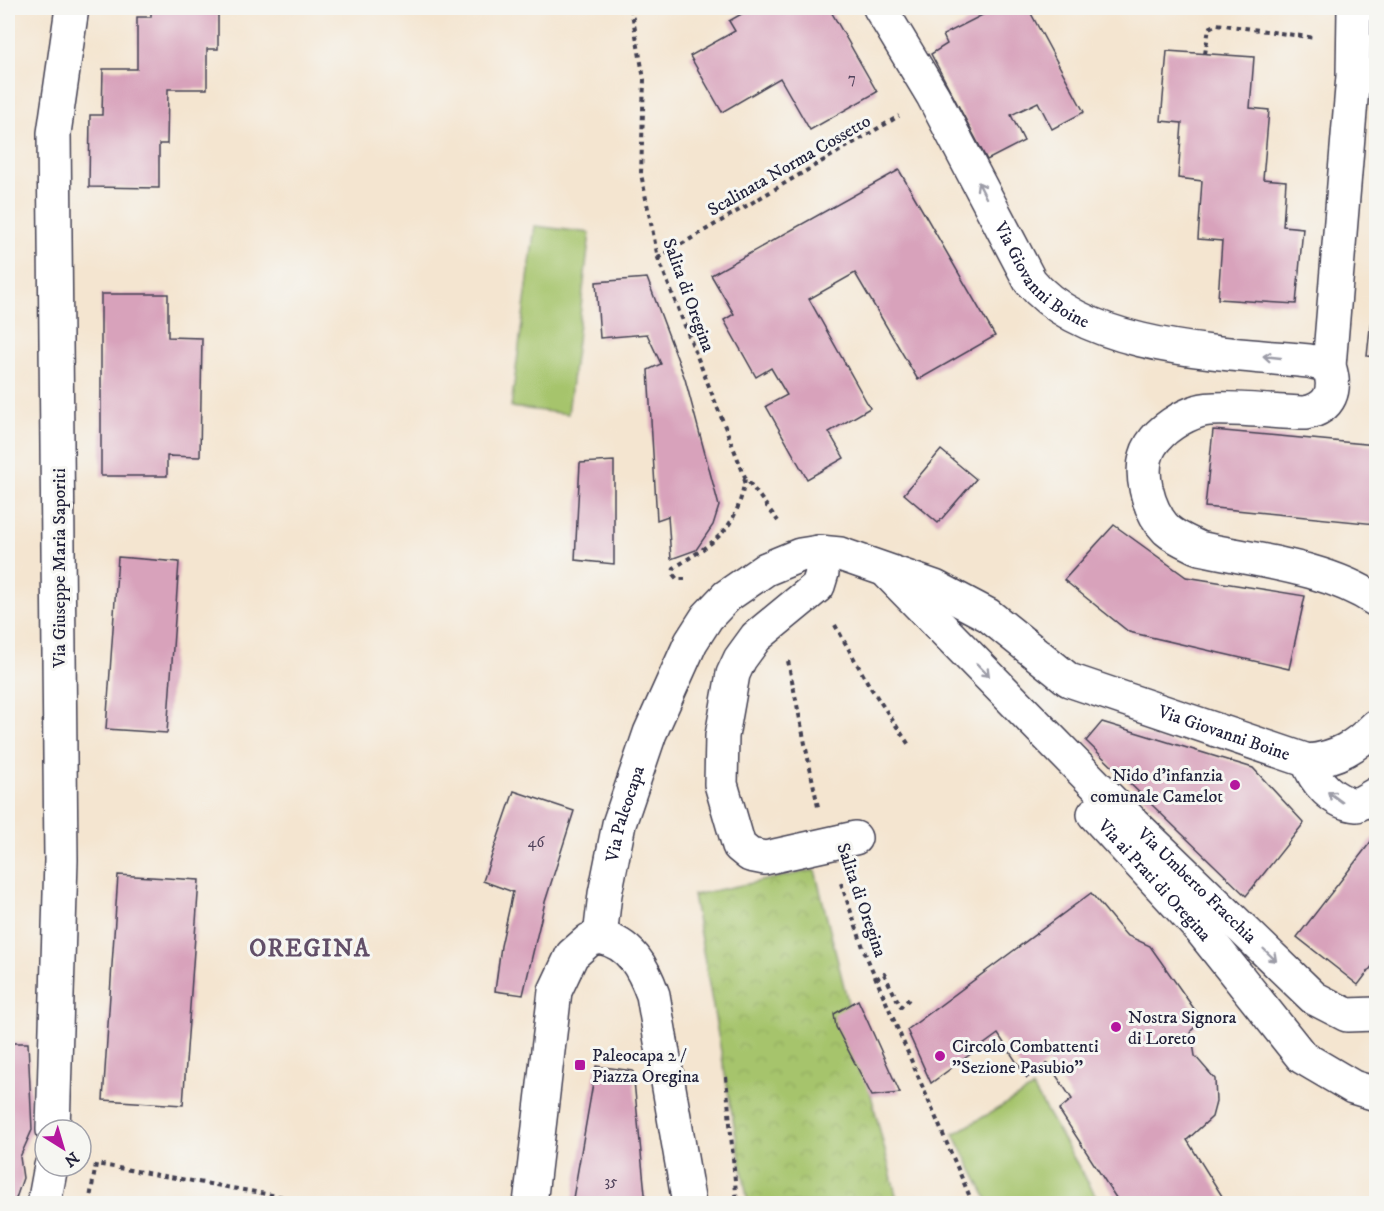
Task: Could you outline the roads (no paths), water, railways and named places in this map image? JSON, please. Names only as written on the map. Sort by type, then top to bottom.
[{"type":"street","name":"Via Giuseppe Maria Saporiti","points":[[53,1118],[60,860],[54,133],[72,8]]},
{"type":"street","name":"Via Giovanni Boine","points":[[880,8],[933,96],[1030,282],[1050,302],[1095,327],[1148,342],[1309,361],[1329,366]]},
{"type":"street","points":[[1354,8],[1353,76],[1329,366],[1333,377],[1331,397],[1314,411],[1202,410],[1171,426],[1150,446],[1144,475],[1146,490],[1158,517],[1167,530],[1183,540],[1199,548],[1320,575],[1354,586],[1377,600]]},
{"type":"street","points":[[819,552],[822,573],[818,586],[756,637],[737,666],[730,689],[720,757],[721,784],[739,846],[750,855],[765,858],[842,840]]},
{"type":"street","name":"Via Paleocapa","points":[[600,937],[605,894],[618,824],[650,733],[698,629],[716,605],[747,580],[788,558],[819,552],[840,554],[883,568]]},
{"type":"street","name":"Via Giovanni Boine","points":[[883,568],[935,587],[988,615],[1069,680],[1308,761],[1338,755],[1360,742],[1377,726]]},
{"type":"street","name":"Via Umberto Fracchia","points":[[883,568],[1134,824],[1314,998],[1347,1015],[1377,1014]]},
{"type":"street","name":"Via ai Prati di Oregina","points":[[930,617],[940,647],[954,671],[1110,831],[1201,930],[1302,1057],[1353,1087],[1377,1094]]},
{"type":"street","points":[[1308,761],[1318,782],[1341,802],[1357,805],[1377,794]]},
{"type":"street","points":[[530,1203],[555,991],[572,956],[589,940],[600,937],[622,945],[632,954],[644,970],[653,994],[689,1203]]},
{"type":"street","points":[[44,1203],[49,1178]]},
{"type":"place","name":"Nido d'infanzia comunale Camelot","points":[[1235,785]]},
{"type":"place","name":"Nostra Signora di Loreto","points":[[1116,1027]]},
{"type":"place","name":"Circolo Combattenti \"Sezione Pasubio\"","points":[[940,1056]]},
{"type":"place","name":"Paleocapa 2 / Piazza Oregina","points":[[580,1065]]},
{"type":"district","name":"OREGINA","points":[[310,948]]}]
